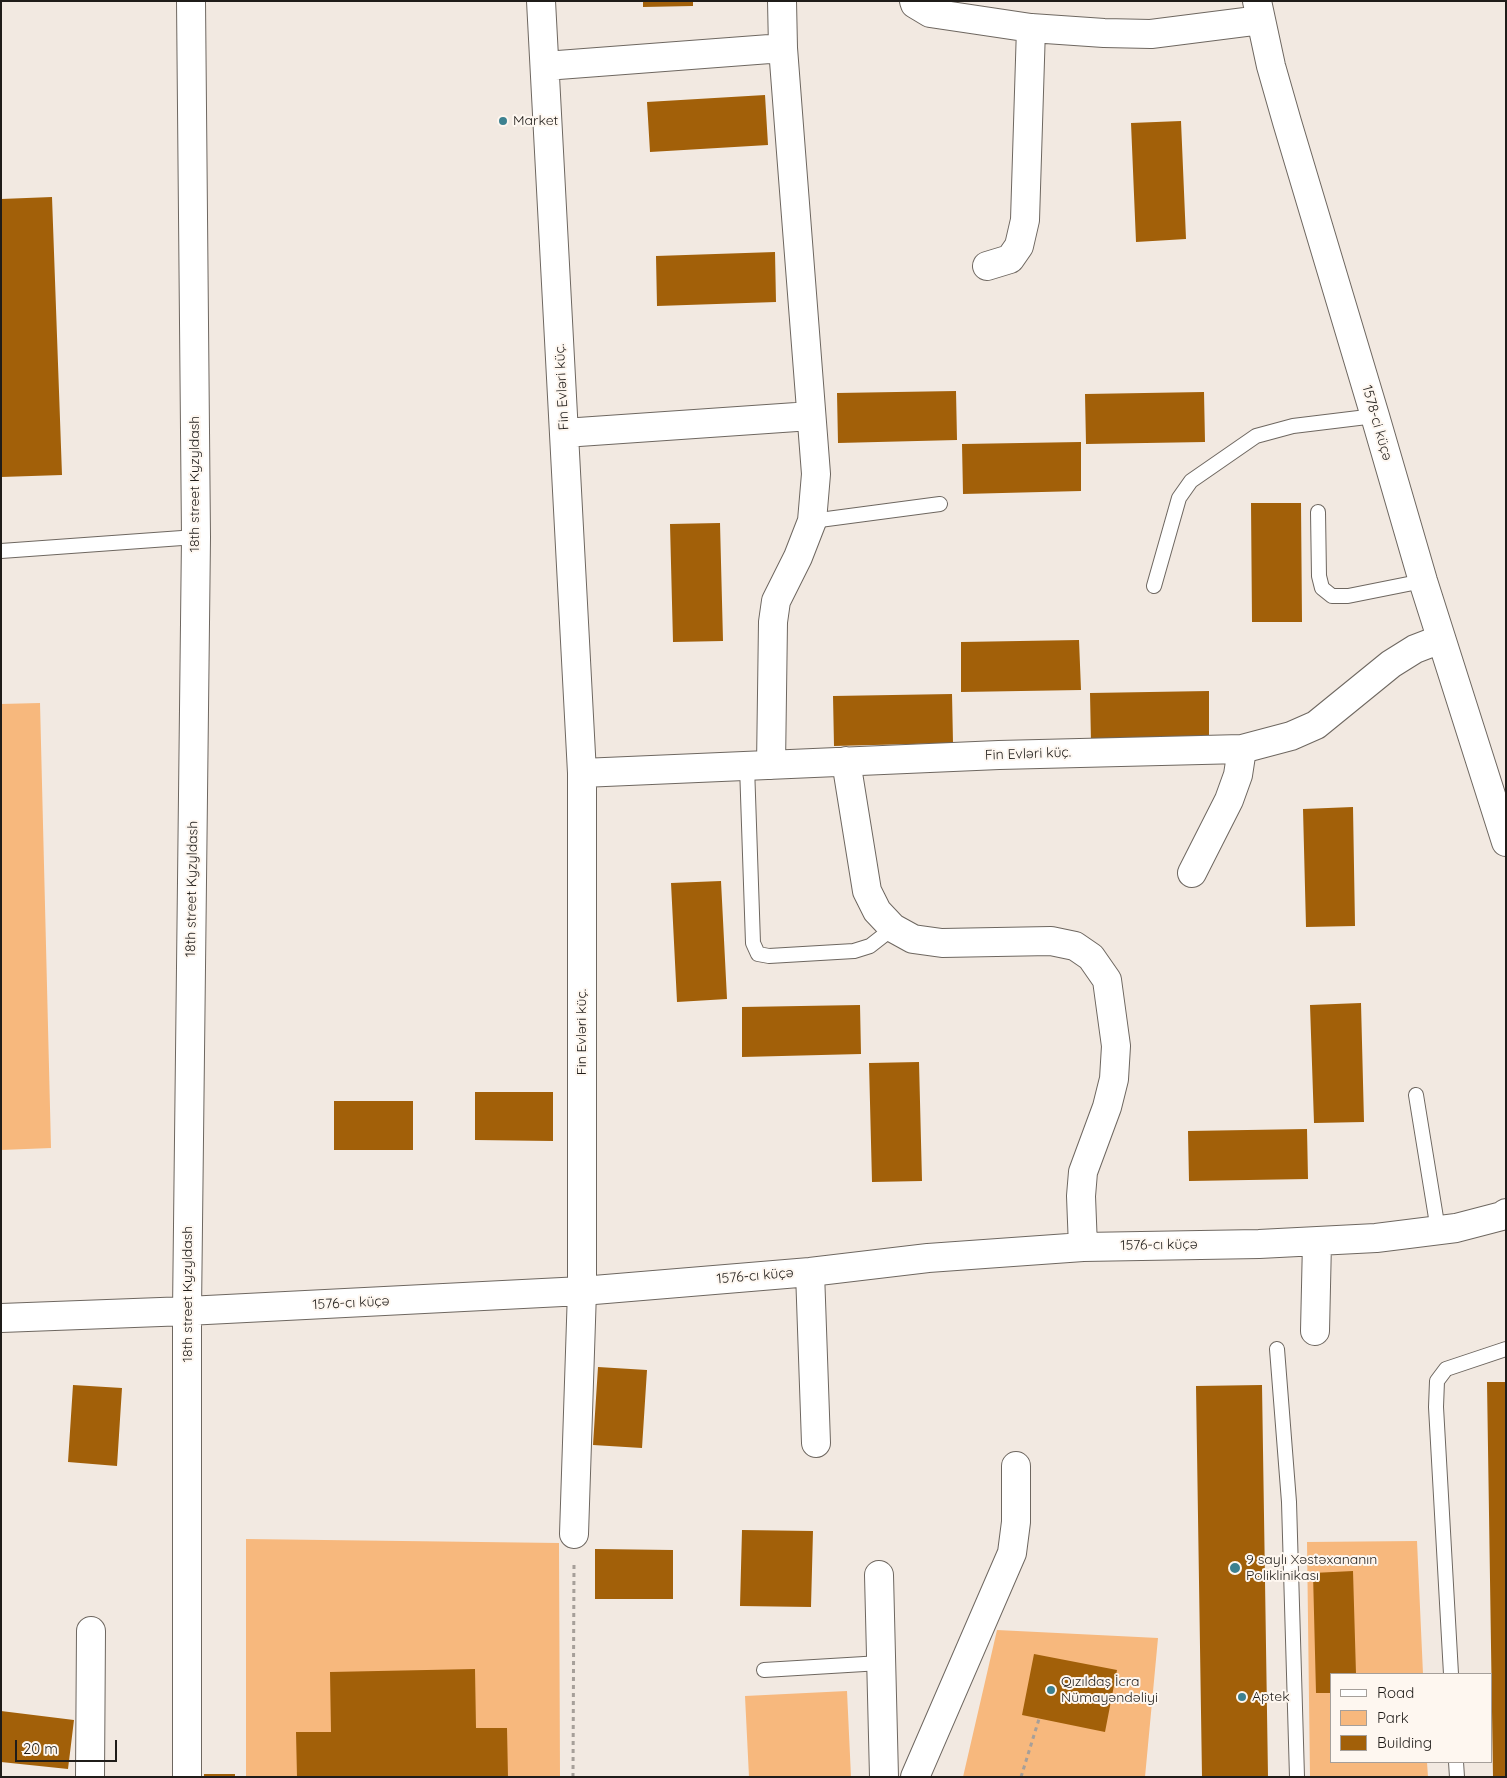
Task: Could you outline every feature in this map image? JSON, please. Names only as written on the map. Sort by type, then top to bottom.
[{"type":"street","name":"18th street Kyzyldash","points":[[187,1777],[187,1311],[196,537],[191,1]]},
{"type":"street","name":"Fin Evləri küç.","points":[[541,1],[582,774],[582,1291],[574,1534]]},
{"type":"street","points":[[759,766],[776,601],[798,557],[812,522],[816,474],[783,48],[782,1]]},
{"type":"street","points":[[914,1],[914,4],[930,14],[1031,28],[1104,33],[1151,34],[1259,10]]},
{"type":"street","name":"1578-ci küçə","points":[[1259,10],[1271,66],[1284,113],[1423,581],[1506,842]]},
{"type":"street","points":[[987,266],[1010,259],[1019,246],[1025,220],[1031,28]]},
{"type":"street","points":[[545,66],[783,48]]},
{"type":"street","points":[[564,432],[811,416]]},
{"type":"street","name":"Fin Evləri küç.","points":[[582,774],[846,761],[1242,748],[1291,736],[1316,725],[1391,664],[1415,649],[1441,639]]},
{"type":"street","points":[[1192,873],[1229,800],[1238,775],[1242,748]]},
{"type":"street","points":[[846,761],[867,891],[877,910],[893,928],[913,939],[942,943],[1051,940],[1074,946],[1092,957],[1107,980],[1116,1046],[1114,1079],[1107,1107],[1083,1172],[1083,1247]]},
{"type":"street","name":"1576-cı küçə","points":[[1,1318],[187,1311],[582,1291],[810,1272],[928,1258],[1083,1247],[1317,1242],[1376,1238],[1456,1228],[1502,1216],[1506,1213]]},
{"type":"street","points":[[1315,1331],[1317,1242]]},
{"type":"street","points":[[810,1272],[816,1443]]},
{"type":"street","points":[[915,1777],[1012,1553],[1016,1522],[1016,1466]]},
{"type":"street","points":[[879,1575],[884,1777]]},
{"type":"street","points":[[90,1777],[91,1632]]},
{"type":"lane","points":[[1154,586],[1179,498],[1191,481],[1256,436],[1293,426],[1375,416]]},
{"type":"lane","points":[[812,522],[940,504]]},
{"type":"lane","points":[[1318,512],[1319,576],[1322,588],[1332,596],[1348,596],[1423,581]]},
{"type":"lane","points":[[1,551],[196,537]]},
{"type":"lane","points":[[759,766],[753,943],[758,954],[769,956],[854,951],[870,946],[893,928]]},
{"type":"lane","points":[[1416,1095],[1438,1230]]},
{"type":"lane","points":[[1277,1349],[1289,1502],[1297,1777]]},
{"type":"lane","points":[[1451,1673],[1436,1407],[1437,1381],[1446,1369],[1506,1349]]},
{"type":"lane","points":[[764,1670],[881,1663]]},
{"type":"lane","points":[[1456,1763],[1457,1777]]},
{"type":"path","points":[[573,1777],[574,1534]]},
{"type":"path","points":[[1021,1777],[1038,1719]]},
{"type":"green space","points":[[40,703],[51,1148],[1,1150],[1,704]]},
{"type":"green space","points":[[246,1539],[559,1543],[560,1777],[246,1777]]},
{"type":"green space","points":[[1417,1541],[1423,1673],[1330,1673],[1330,1763],[1427,1763],[1428,1777],[1310,1777],[1307,1542]]},
{"type":"green space","points":[[997,1630],[1158,1638],[1145,1777],[963,1777]]},
{"type":"green space","points":[[847,1691],[851,1777],[749,1777],[745,1696]]},
{"type":"building","points":[[643,1],[693,1],[693,6],[643,7]]},
{"type":"building","points":[[765,95],[768,145],[650,152],[647,102]]},
{"type":"building","points":[[1181,121],[1186,239],[1136,242],[1131,123]]},
{"type":"building","points":[[52,197],[62,475],[1,477],[1,199]]},
{"type":"building","points":[[775,252],[776,302],[657,306],[656,256]]},
{"type":"building","points":[[956,391],[957,440],[838,443],[837,393]]},
{"type":"building","points":[[1204,392],[1205,442],[1086,444],[1085,394]]},
{"type":"building","points":[[1081,442],[1081,491],[963,494],[962,444]]},
{"type":"building","points":[[1251,503],[1301,503],[1302,622],[1252,622]]},
{"type":"building","points":[[720,523],[723,641],[673,642],[670,524]]},
{"type":"building","points":[[1079,640],[1081,690],[961,692],[961,642]]},
{"type":"building","points":[[1209,691],[1209,741],[1091,743],[1090,693]]},
{"type":"building","points":[[952,694],[953,743],[834,746],[833,696]]},
{"type":"building","points":[[1353,807],[1355,926],[1306,927],[1303,809]]},
{"type":"building","points":[[721,881],[727,999],[677,1002],[671,883]]},
{"type":"building","points":[[1361,1003],[1364,1122],[1314,1123],[1310,1005]]},
{"type":"building","points":[[860,1005],[861,1054],[742,1057],[742,1007]]},
{"type":"building","points":[[919,1062],[922,1181],[872,1182],[869,1063]]},
{"type":"building","points":[[475,1092],[553,1092],[553,1141],[475,1140]]},
{"type":"building","points":[[334,1101],[413,1101],[413,1150],[334,1150]]},
{"type":"building","points":[[1307,1129],[1308,1179],[1189,1181],[1188,1131]]},
{"type":"building","points":[[598,1367],[647,1370],[642,1448],[593,1445]]},
{"type":"building","points":[[1487,1382],[1506,1382],[1506,1777],[1493,1777]]},
{"type":"building","points":[[73,1385],[122,1388],[117,1466],[68,1462]]},
{"type":"building","points":[[1262,1385],[1268,1777],[1202,1777],[1196,1386]]},
{"type":"building","points":[[742,1530],[813,1531],[811,1607],[740,1606]]},
{"type":"building","points":[[595,1549],[673,1550],[673,1599],[595,1599]]},
{"type":"building","points":[[1353,1571],[1356,1673],[1330,1673],[1330,1693],[1316,1693],[1313,1573]]},
{"type":"building","points":[[1034,1654],[1117,1670],[1105,1732],[1022,1715]]},
{"type":"building","points":[[475,1669],[476,1728],[507,1728],[508,1777],[297,1777],[296,1732],[331,1732],[330,1672]]},
{"type":"building","points":[[1,1711],[74,1720],[68,1769],[1,1762]]},
{"type":"building","points":[[204,1774],[235,1774],[235,1777],[204,1777]]},
{"type":"place","name":"Market","points":[[503,121]]},
{"type":"place","name":"9 saylı Xəstəxananın Poliklinikası","points":[[1235,1568]]},
{"type":"place","name":"Qızıldaş İcra Nümayəndəliyi","points":[[1051,1690]]},
{"type":"place","name":"Aptek","points":[[1242,1697]]}]
